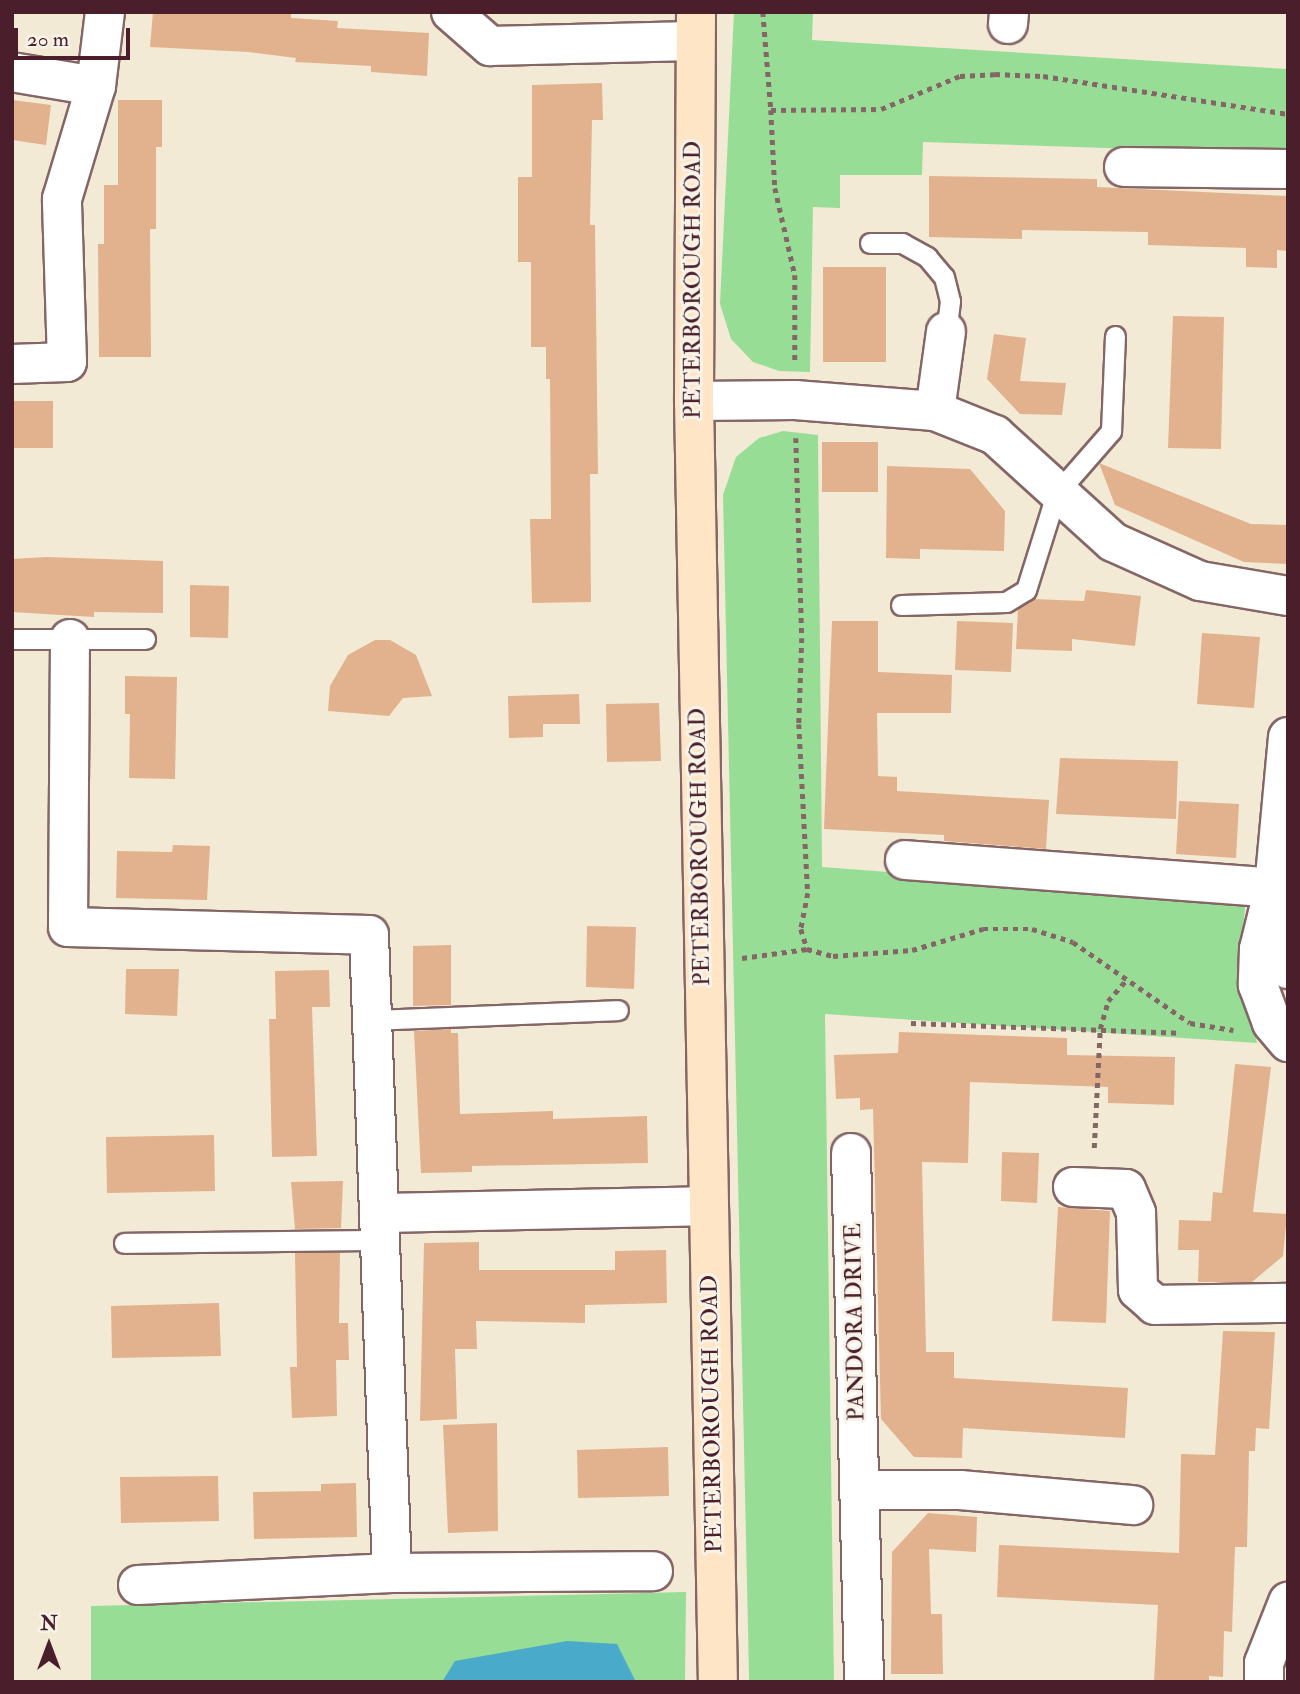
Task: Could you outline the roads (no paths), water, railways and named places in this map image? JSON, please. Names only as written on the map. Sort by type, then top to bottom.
[{"type":"main road","name":"PETERBOROUGH ROAD","points":[[694,27],[694,401],[702,961],[718,1682]]},
{"type":"street","points":[[12,363],[67,362],[62,200],[96,86],[105,12]]},
{"type":"street","points":[[451,12],[489,46],[694,27]]},
{"type":"street","points":[[12,72],[96,86]]},
{"type":"street","points":[[1124,167],[1288,169]]},
{"type":"street","points":[[934,411],[946,332]]},
{"type":"street","points":[[694,401],[795,400],[934,411],[995,435],[1056,494],[1113,542],[1199,580],[1288,596]]},
{"type":"street","points":[[71,639],[68,927],[369,935],[392,1573]]},
{"type":"street","points":[[1288,737],[1277,897],[1288,969]]},
{"type":"street","points":[[905,860],[1277,897]]},
{"type":"street","points":[[1277,897],[1259,949],[1258,985],[1280,1032]]},
{"type":"street","name":"PANDORA DRIVE","points":[[851,1153],[864,1682]]},
{"type":"street","points":[[1082,1188],[1126,1189],[1136,1213],[1138,1290],[1155,1305],[1288,1303]]},
{"type":"street","points":[[380,1227],[707,1206]]},
{"type":"street","points":[[859,1490],[960,1490],[1133,1504]]},
{"type":"street","points":[[138,1584],[392,1573],[653,1571]]},
{"type":"street","points":[[1264,1682],[1264,1662],[1288,1602]]},
{"type":"lane","points":[[870,243],[902,243],[927,257],[944,277],[950,301],[946,332]]},
{"type":"lane","points":[[901,605],[1006,602],[1026,590],[1056,494],[1111,431],[1115,336]]},
{"type":"lane","points":[[12,639],[145,639]]},
{"type":"lane","points":[[372,1020],[618,1010]]},
{"type":"lane","points":[[124,1243],[380,1227]]},
{"type":"water","points":[[567,1641],[617,1644],[636,1682],[442,1682],[455,1661]]}]
